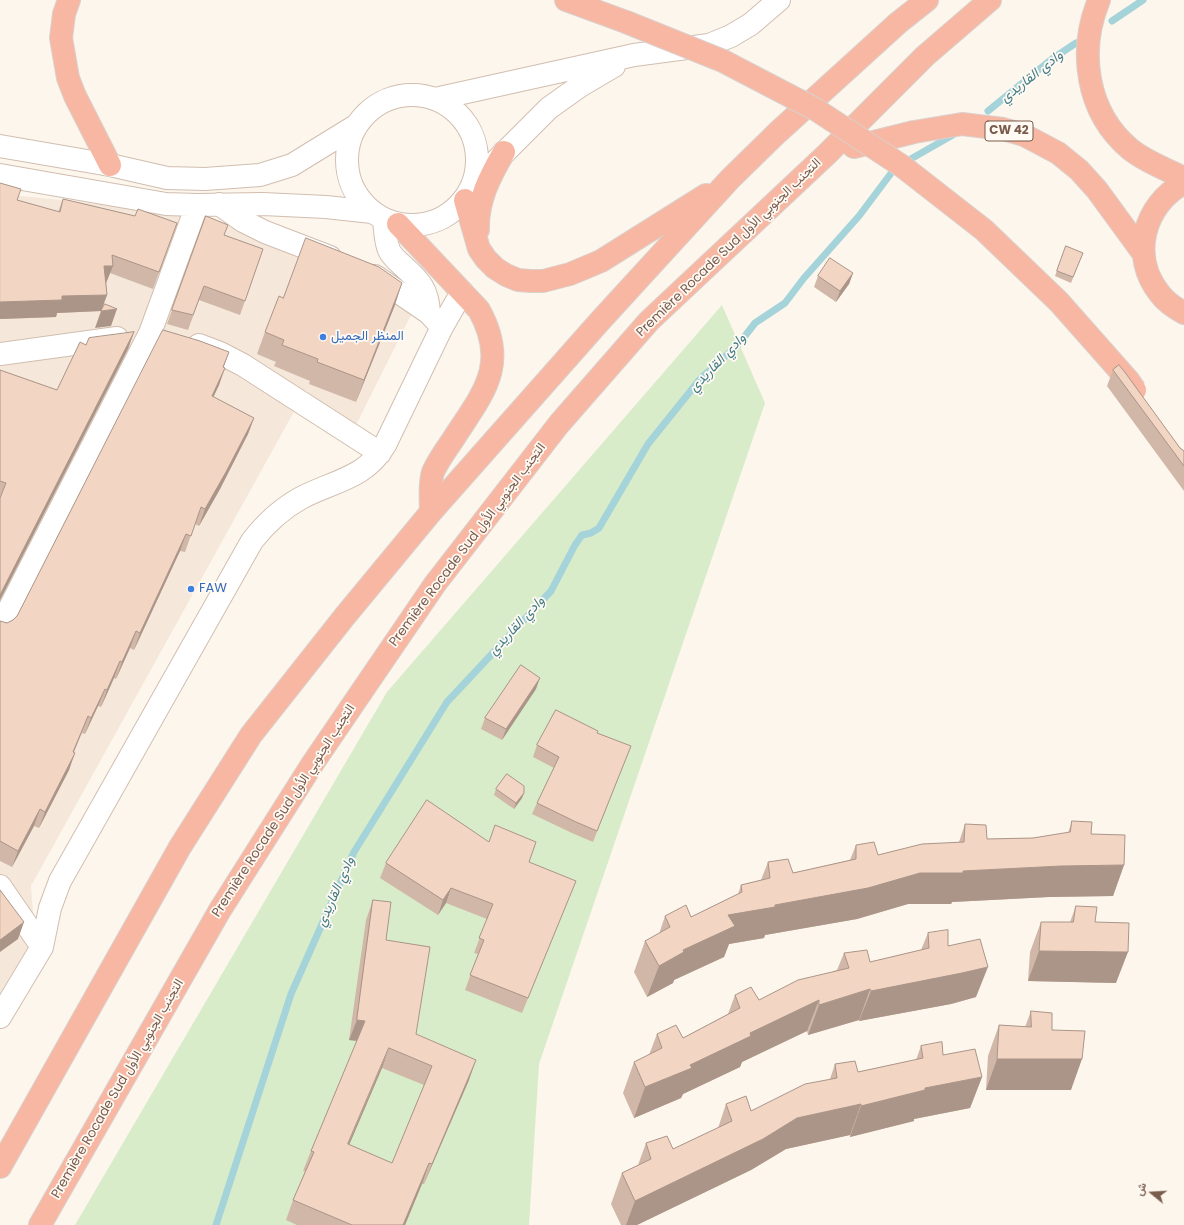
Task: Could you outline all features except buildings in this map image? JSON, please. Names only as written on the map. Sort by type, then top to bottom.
[{"type":"highway","points":[[69,0],[64,14],[61,38],[68,78],[75,96],[110,165]]},
{"type":"highway","points":[[566,0],[626,22],[730,65],[815,109],[902,166],[984,230],[1059,302],[1128,380],[1147,406]]},
{"type":"highway","points":[[0,1168],[180,847],[252,735],[345,616],[431,512],[600,321],[730,179],[782,128],[898,23],[927,0]]},
{"type":"highway","name":"Première Rocade Sud التجنب الجنوبي الأول","points":[[40,1225],[220,910],[312,763],[435,584],[559,424],[649,321],[827,154],[925,56],[990,0]]},
{"type":"highway","points":[[1099,0],[1093,13],[1087,54],[1089,76],[1094,97],[1103,116],[1115,134],[1131,149],[1148,161],[1184,178]]},
{"type":"highway","name":"CW 42","points":[[827,154],[914,132],[962,124],[1003,129],[1024,135],[1058,153],[1079,170],[1097,190],[1144,253]]},
{"type":"highway","points":[[479,249],[478,223],[482,198],[491,174],[504,152]]},
{"type":"highway","points":[[468,193],[479,249],[486,259],[495,268],[518,280],[543,281],[563,276],[601,261],[730,179]]},
{"type":"highway","points":[[1184,183],[1175,188],[1154,210],[1148,223],[1144,238],[1146,268],[1152,282],[1171,305],[1184,313]]},
{"type":"highway","points":[[384,218],[479,310],[491,337],[493,352],[492,367],[488,382],[482,396],[444,453],[433,473],[430,484],[431,512]]},
{"type":"street","points":[[435,99],[634,55],[709,45],[731,36],[751,24],[779,0]]},
{"type":"street","points":[[0,175],[166,204],[197,206],[219,204],[263,204],[298,206],[384,218],[413,226],[427,224],[441,219],[454,211],[504,152],[549,108],[580,86],[634,55]]},
{"type":"street","points":[[436,320],[423,286],[418,279],[395,259],[389,250],[384,218],[358,198],[350,180],[347,162],[349,142],[357,125],[372,108],[392,98],[414,94],[435,99],[454,109],[468,125],[476,145],[477,166],[468,193]]},
{"type":"street","points":[[0,146],[110,165],[167,178],[205,179],[260,175],[292,165],[357,125]]},
{"type":"street","points":[[219,204],[243,221],[265,232],[355,266],[382,280],[436,320]]},
{"type":"street","points":[[0,627],[150,333],[197,206]]},
{"type":"street","points":[[2,1010],[42,947],[50,908],[60,881],[252,541],[274,516],[288,506],[303,497],[358,473],[374,461],[380,453],[436,320],[462,292]]},
{"type":"street","points":[[0,354],[150,333],[177,339],[220,353],[380,453]]},
{"type":"street","points":[[0,886],[42,947]]},
{"type":"shaded area","points":[[0,194],[171,211],[281,240],[419,299],[350,437],[306,390],[31,886],[36,953],[0,1008]]},
{"type":"green space","points":[[722,305],[765,403],[539,1064],[529,1225],[75,1225],[387,692]]},
{"type":"waterway","name":"وادي القاريدي","points":[[1112,21],[1143,0]]},
{"type":"waterway","name":"وادي القاريدي","points":[[988,111],[1052,59],[1076,43]]},
{"type":"waterway","name":"وادي القاريدي","points":[[216,1225],[291,994],[354,852],[447,702],[551,591],[575,545],[582,535],[591,533],[599,528],[648,444],[701,378],[738,345],[755,323],[785,303],[804,278],[859,216],[895,168],[958,132]]},
{"type":"place","name":"المنظر الجميل","points":[[323,337]]},
{"type":"place","name":"FAW","points":[[191,589]]}]
